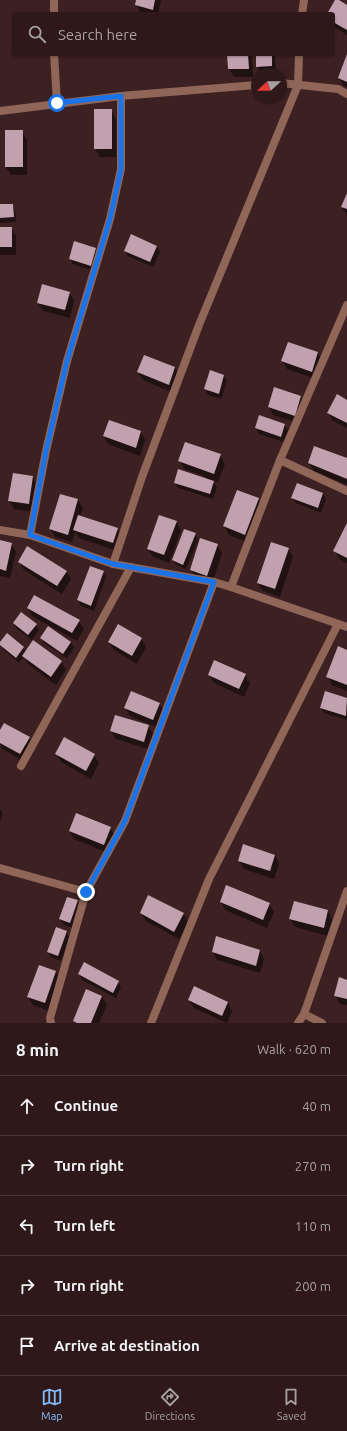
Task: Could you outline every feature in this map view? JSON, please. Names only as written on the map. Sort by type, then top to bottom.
[{"type":"street","points":[[54,0],[54,12]]},
{"type":"street","points":[[302,12],[304,0]]},
{"type":"street","points":[[54,56],[57,103]]},
{"type":"street","points":[[113,564],[142,477],[196,332],[298,84],[299,56]]},
{"type":"street","points":[[287,83],[338,89],[347,94]]},
{"type":"street","points":[[0,111],[121,96],[251,85]]},
{"type":"street","points":[[30,535],[46,451],[67,361],[110,219],[121,169],[121,96]]},
{"type":"street","points":[[231,587],[280,460],[347,305]]},
{"type":"street","points":[[280,460],[347,491]]},
{"type":"street","points":[[0,530],[30,535],[113,564],[214,582],[347,627]]},
{"type":"street","points":[[21,766],[131,567]]},
{"type":"street","points":[[51,1023],[50,1018],[86,892],[125,821],[214,582]]},
{"type":"street","points":[[151,1023],[209,879],[338,624]]},
{"type":"street","points":[[0,868],[86,892]]},
{"type":"street","points":[[298,1023],[304,1014],[347,891]]},
{"type":"street","points":[[304,1014],[322,1023]]},
{"type":"building","points":[[136,0],[155,0],[153,10],[135,5]]},
{"type":"building","points":[[335,0],[339,0],[347,5],[347,30],[335,23],[335,12],[328,12]]},
{"type":"building","points":[[347,54],[347,82],[338,78]]},
{"type":"building","points":[[227,56],[248,56],[249,69],[228,69]]},
{"type":"building","points":[[256,56],[272,56],[272,66],[256,67]]},
{"type":"building","points":[[94,109],[112,109],[112,149],[94,149]]},
{"type":"building","points":[[5,130],[23,130],[23,167],[5,167]]},
{"type":"building","points":[[347,193],[347,209],[341,207]]},
{"type":"building","points":[[0,204],[13,204],[14,217],[0,218]]},
{"type":"building","points":[[0,227],[12,227],[12,247],[0,247]]},
{"type":"building","points":[[131,234],[157,246],[150,262],[124,251]]},
{"type":"building","points":[[74,241],[96,248],[91,266],[69,259]]},
{"type":"building","points":[[42,284],[70,292],[65,310],[37,303]]},
{"type":"building","points":[[288,342],[318,352],[312,372],[281,361]]},
{"type":"building","points":[[144,355],[175,367],[169,385],[137,372]]},
{"type":"building","points":[[210,370],[224,375],[219,394],[204,389]]},
{"type":"building","points":[[274,387],[301,396],[295,416],[268,407]]},
{"type":"building","points":[[337,394],[347,400],[347,423],[327,413]]},
{"type":"building","points":[[259,415],[285,424],[281,437],[255,428]]},
{"type":"building","points":[[109,420],[141,431],[136,448],[103,436]]},
{"type":"building","points":[[185,442],[221,454],[214,474],[178,461]]},
{"type":"building","points":[[314,446],[347,458],[347,479],[308,463]]},
{"type":"building","points":[[178,469],[214,481],[210,494],[174,483]]},
{"type":"building","points":[[13,473],[33,476],[29,504],[8,501]]},
{"type":"building","points":[[297,483],[323,493],[318,508],[291,498]]},
{"type":"building","points":[[237,490],[259,498],[245,535],[223,526]]},
{"type":"building","points":[[60,494],[78,499],[68,535],[49,529]]},
{"type":"building","points":[[78,515],[118,528],[113,543],[73,530]]},
{"type":"building","points":[[159,515],[177,521],[164,555],[147,549]]},
{"type":"building","points":[[347,523],[347,558],[333,551]]},
{"type":"building","points":[[184,529],[196,533],[183,565],[172,560]]},
{"type":"building","points":[[200,538],[218,544],[207,576],[190,570]]},
{"type":"building","points":[[0,540],[12,543],[6,571],[0,569]]},
{"type":"building","points":[[271,542],[289,548],[275,589],[257,583]]},
{"type":"building","points":[[27,546],[67,571],[57,586],[18,562]]},
{"type":"building","points":[[90,566],[104,571],[91,606],[77,600]]},
{"type":"building","points":[[34,595],[80,620],[72,633],[27,608]]},
{"type":"building","points":[[21,612],[37,624],[28,635],[13,623]]},
{"type":"building","points":[[118,624],[142,638],[132,656],[108,642]]},
{"type":"building","points":[[48,626],[71,642],[63,654],[40,638]]},
{"type":"building","points":[[7,633],[24,647],[16,658],[0,645],[0,642]]},
{"type":"building","points":[[33,640],[62,661],[51,677],[22,656]]},
{"type":"building","points":[[338,646],[347,650],[347,685],[326,677]]},
{"type":"building","points":[[214,660],[246,674],[239,689],[208,675]]},
{"type":"building","points":[[131,691],[160,703],[153,720],[124,708]]},
{"type":"building","points":[[325,691],[347,698],[346,716],[320,708]]},
{"type":"building","points":[[115,715],[149,725],[144,742],[110,731]]},
{"type":"building","points":[[4,723],[30,737],[20,754],[0,743],[0,730]]},
{"type":"building","points":[[64,737],[95,754],[86,771],[55,754]]},
{"type":"building","points":[[76,813],[111,827],[104,845],[69,831]]},
{"type":"building","points":[[243,844],[275,855],[270,871],[238,861]]},
{"type":"building","points":[[226,885],[270,903],[263,920],[220,902]]},
{"type":"building","points":[[148,895],[184,913],[174,932],[140,913]]},
{"type":"building","points":[[67,897],[78,900],[70,923],[59,919]]},
{"type":"building","points":[[294,901],[328,910],[324,928],[289,919]]},
{"type":"building","points":[[56,927],[67,931],[58,956],[47,952]]},
{"type":"building","points":[[216,936],[260,950],[256,966],[212,952]]},
{"type":"building","points":[[84,962],[119,981],[113,993],[78,974]]},
{"type":"building","points":[[39,965],[56,971],[45,1003],[27,997]]},
{"type":"building","points":[[339,977],[347,980],[347,999],[334,996]]},
{"type":"building","points":[[194,986],[228,1002],[222,1016],[188,1000]]},
{"type":"building","points":[[86,989],[102,996],[91,1023],[77,1023],[73,1021]]},
{"type":"route","points":[[57,103],[121,96],[121,169],[110,219],[67,361],[46,451],[30,535],[113,564],[214,582],[125,821],[86,892]]}]
